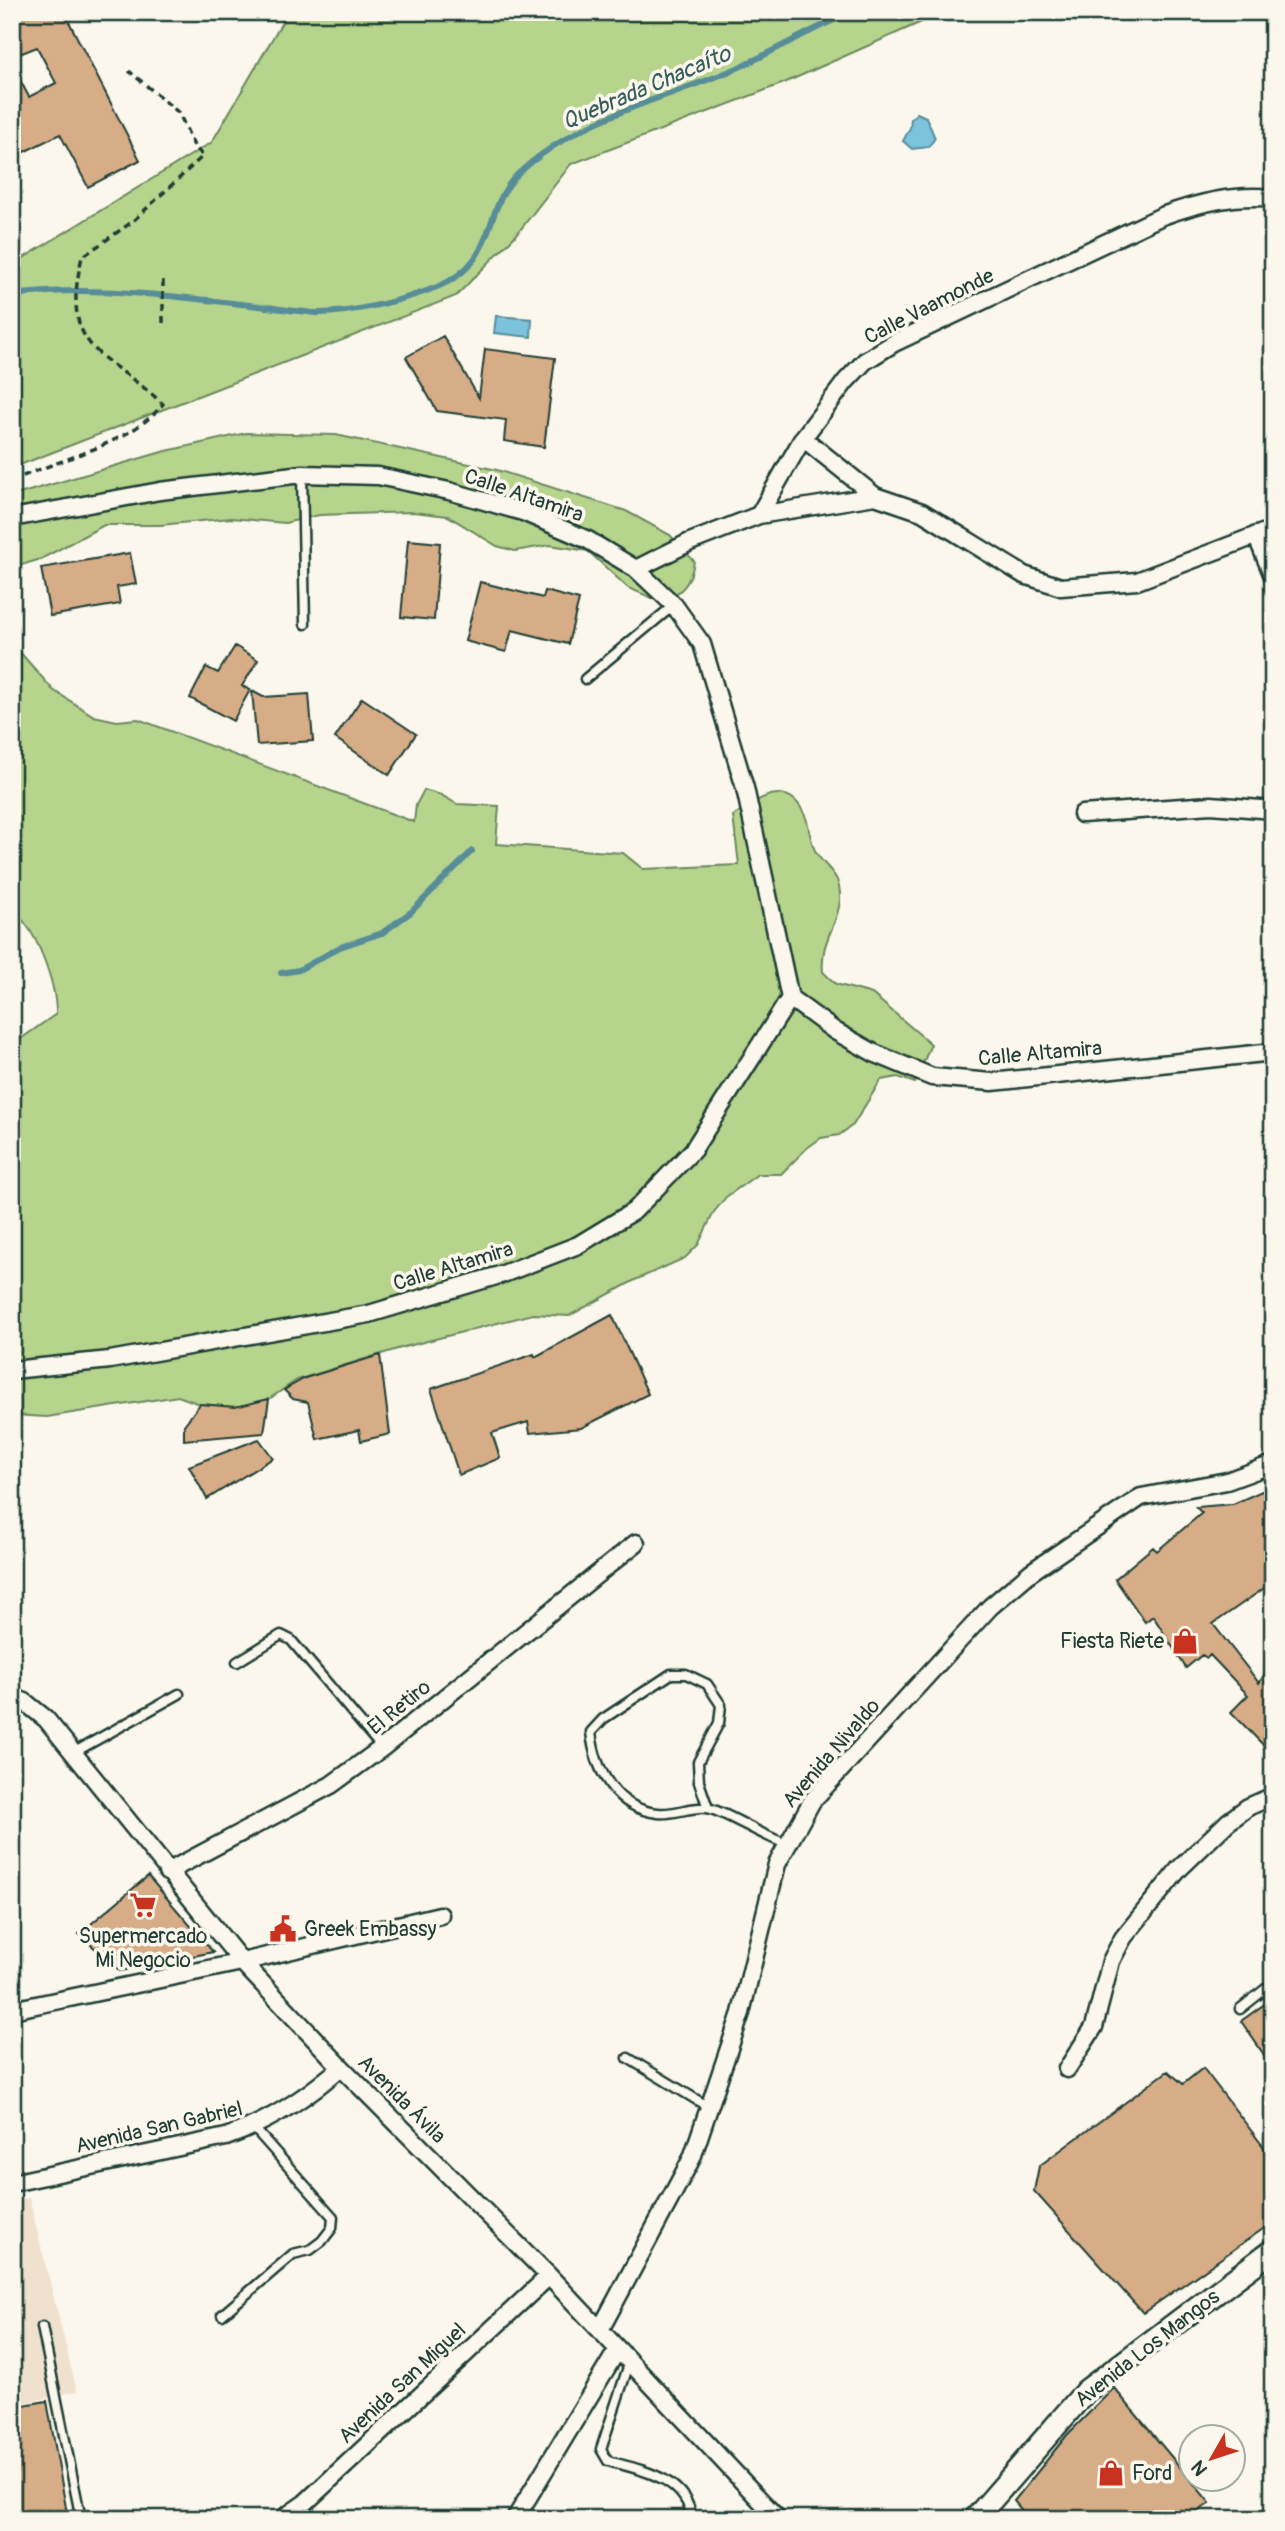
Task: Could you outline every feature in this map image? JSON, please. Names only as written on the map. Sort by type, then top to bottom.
[{"type":"street","name":"Calle Vaamonde","points":[[759,515],[803,438],[846,381],[865,361],[894,343],[1161,216],[1196,204],[1226,199],[1273,198]]},
{"type":"street","points":[[803,438],[875,496],[922,512],[1024,575],[1061,587],[1137,582],[1273,529]]},
{"type":"street","name":"Calle Altamira","points":[[12,518],[160,491],[302,474],[378,476],[523,512],[588,540],[636,569],[674,605],[702,644],[745,788],[790,999],[854,1042],[932,1077],[992,1082],[1273,1052]]},
{"type":"street","points":[[636,569],[690,542],[759,515],[875,496]]},
{"type":"street","points":[[1256,535],[1273,576]]},
{"type":"street","points":[[1082,814],[1211,805],[1273,810]]},
{"type":"street","name":"Calle Altamira","points":[[12,1370],[110,1360],[369,1314],[502,1274],[578,1245],[634,1211],[693,1150],[790,999]]},
{"type":"street","name":"Avenida Nivaldo","points":[[600,2330],[677,2189],[710,2108],[741,2013],[765,1901],[787,1844],[812,1801],[990,1607],[1031,1572],[1141,1497],[1227,1481],[1273,1464]]},
{"type":"street","name":"El Retiro","points":[[167,1872],[331,1785],[382,1748],[636,1543]]},
{"type":"street","name":"Avenida Ávila","points":[[12,1697],[25,1702],[46,1719],[242,1962],[341,2067],[549,2276],[773,2517]]},
{"type":"street","points":[[1067,2069],[1094,2026],[1111,1961],[1123,1938],[1179,1869],[1228,1822],[1248,1807],[1273,1796]]},
{"type":"street","points":[[12,2010],[242,1962],[440,1915]]},
{"type":"street","name":"Avenida San Gabriel","points":[[12,2183],[226,2137],[254,2127],[294,2104],[341,2067]]},
{"type":"street","name":"Avenida Los Mangos","points":[[975,2519],[1086,2391],[1273,2250]]},
{"type":"street","name":"Avenida San Miguel","points":[[282,2519],[305,2503],[549,2276]]},
{"type":"street","points":[[515,2519],[618,2349]]},
{"type":"lane","points":[[302,474],[305,624]]},
{"type":"lane","points":[[585,679],[674,605]]},
{"type":"lane","points":[[237,1662],[271,1639],[281,1635],[291,1640],[382,1748]]},
{"type":"lane","points":[[708,1808],[699,1782],[698,1762],[719,1723],[720,1705],[707,1684],[686,1674],[671,1674],[603,1719],[591,1732],[593,1756],[607,1786],[635,1805],[658,1813],[708,1808],[768,1839],[787,1844]]},
{"type":"lane","points":[[73,1753],[179,1694]]},
{"type":"lane","points":[[1240,2009],[1273,1983]]},
{"type":"lane","points":[[628,2058],[710,2108]]},
{"type":"lane","points":[[222,2315],[293,2254],[310,2250],[322,2241],[332,2228],[333,2217],[254,2127]]},
{"type":"lane","points":[[42,2327],[82,2519]]},
{"type":"lane","points":[[630,2361],[601,2449],[603,2456],[608,2461],[659,2474],[684,2497],[692,2519]]},
{"type":"path","points":[[12,481],[123,435],[153,417],[163,404],[99,355],[82,334],[74,292],[82,257],[132,222],[203,156],[194,146],[179,113],[129,71]]},
{"type":"path","points":[[163,277],[163,323]]},
{"type":"shaded area","points":[[29,2198],[77,2391],[12,2406],[12,2201]]},
{"type":"green space","points":[[288,12],[944,12],[784,83],[571,164],[517,234],[456,296],[12,468],[12,265],[212,142]]},
{"type":"green space","points":[[246,433],[336,435],[497,470],[626,511],[670,535],[694,561],[690,576],[678,592],[657,600],[628,588],[588,551],[550,545],[515,551],[497,546],[448,516],[413,512],[319,515],[285,523],[231,518],[160,525],[104,525],[41,559],[12,568],[12,496],[162,452]]},
{"type":"green space","points":[[12,606],[18,650],[53,690],[94,716],[117,721],[138,719],[414,822],[416,805],[424,790],[457,804],[499,806],[496,844],[623,853],[643,869],[739,865],[733,816],[773,794],[791,797],[806,818],[815,850],[839,884],[839,909],[824,951],[823,972],[836,984],[872,994],[931,1044],[915,1083],[898,1077],[881,1080],[853,1125],[839,1135],[821,1138],[781,1174],[758,1174],[726,1197],[714,1212],[698,1245],[685,1258],[635,1280],[569,1316],[533,1314],[404,1347],[297,1380],[269,1399],[235,1407],[200,1404],[178,1396],[47,1417],[12,1415],[12,1045],[56,1014],[49,973],[37,943],[21,918],[12,910]]},
{"type":"water","points":[[917,113],[926,117],[935,138],[928,147],[912,149],[903,141],[910,128],[911,119]]},
{"type":"water","points":[[496,316],[532,319],[531,337],[494,333]]},
{"type":"building","points":[[12,12],[64,12],[140,160],[88,187],[60,134],[12,158],[12,65],[29,97],[56,83],[37,47],[12,57]]},
{"type":"building","points":[[443,336],[479,398],[485,349],[555,358],[544,447],[504,441],[506,420],[437,411],[406,357]]},
{"type":"building","points":[[408,540],[440,543],[434,620],[401,617]]},
{"type":"building","points":[[130,553],[136,584],[117,587],[120,604],[50,616],[41,568]]},
{"type":"building","points":[[480,582],[543,598],[545,591],[579,600],[568,644],[512,630],[506,652],[465,641]]},
{"type":"building","points":[[235,646],[258,660],[242,686],[250,690],[233,721],[190,698],[206,667],[218,673]]},
{"type":"building","points":[[252,691],[263,697],[309,694],[313,741],[257,745]]},
{"type":"building","points":[[362,698],[416,734],[389,775],[335,738]]},
{"type":"building","points":[[612,1315],[648,1394],[581,1428],[530,1433],[528,1422],[492,1433],[500,1458],[459,1475],[431,1389],[534,1354],[535,1357]]},
{"type":"building","points":[[380,1355],[390,1434],[361,1441],[359,1430],[317,1439],[308,1402],[293,1399],[284,1390],[305,1378]]},
{"type":"building","points":[[269,1399],[264,1433],[184,1440],[184,1425],[200,1404],[235,1407]]},
{"type":"building","points":[[259,1439],[273,1458],[207,1499],[189,1466]]},
{"type":"building","points":[[1273,1486],[1273,1582],[1213,1624],[1259,1683],[1273,1661],[1273,1755],[1231,1712],[1248,1695],[1210,1655],[1207,1658],[1202,1655],[1186,1668],[1153,1616],[1145,1622],[1115,1579],[1153,1547],[1157,1551],[1202,1513],[1196,1507],[1233,1504]]},
{"type":"building","name":"Supermercado Mi Negocio","points":[[148,1876],[213,1952],[120,1971],[79,1934]]},
{"type":"building","points":[[1273,1998],[1273,2068],[1241,2021]]},
{"type":"building","points":[[1203,2068],[1273,2159],[1273,2222],[1143,2313],[1034,2191],[1039,2166],[1168,2071],[1183,2084]]},
{"type":"building","name":"Ford","points":[[1114,2388],[1176,2462],[1176,2492],[1201,2492],[1210,2503],[1187,2519],[1029,2519],[1014,2501],[1067,2435]]},
{"type":"building","points":[[47,2401],[68,2519],[12,2519],[12,2407]]},
{"type":"waterway","name":"Quebrada Chacaíto","points":[[12,295],[95,291],[190,298],[318,313],[363,308],[424,292],[457,276],[471,264],[487,235],[506,188],[542,154],[594,124],[735,69],[854,12]]},
{"type":"waterway","points":[[281,973],[299,970],[340,947],[382,933],[411,912],[472,851]]},
{"type":"place","name":"Fiesta Riete","points":[[1185,1641]]},
{"type":"place","name":"Supermercado Mi Negocio","points":[[143,1905]]},
{"type":"place","name":"Greek Embassy","points":[[283,1929]]},
{"type":"place","name":"Ford","points":[[1111,2473]]}]
